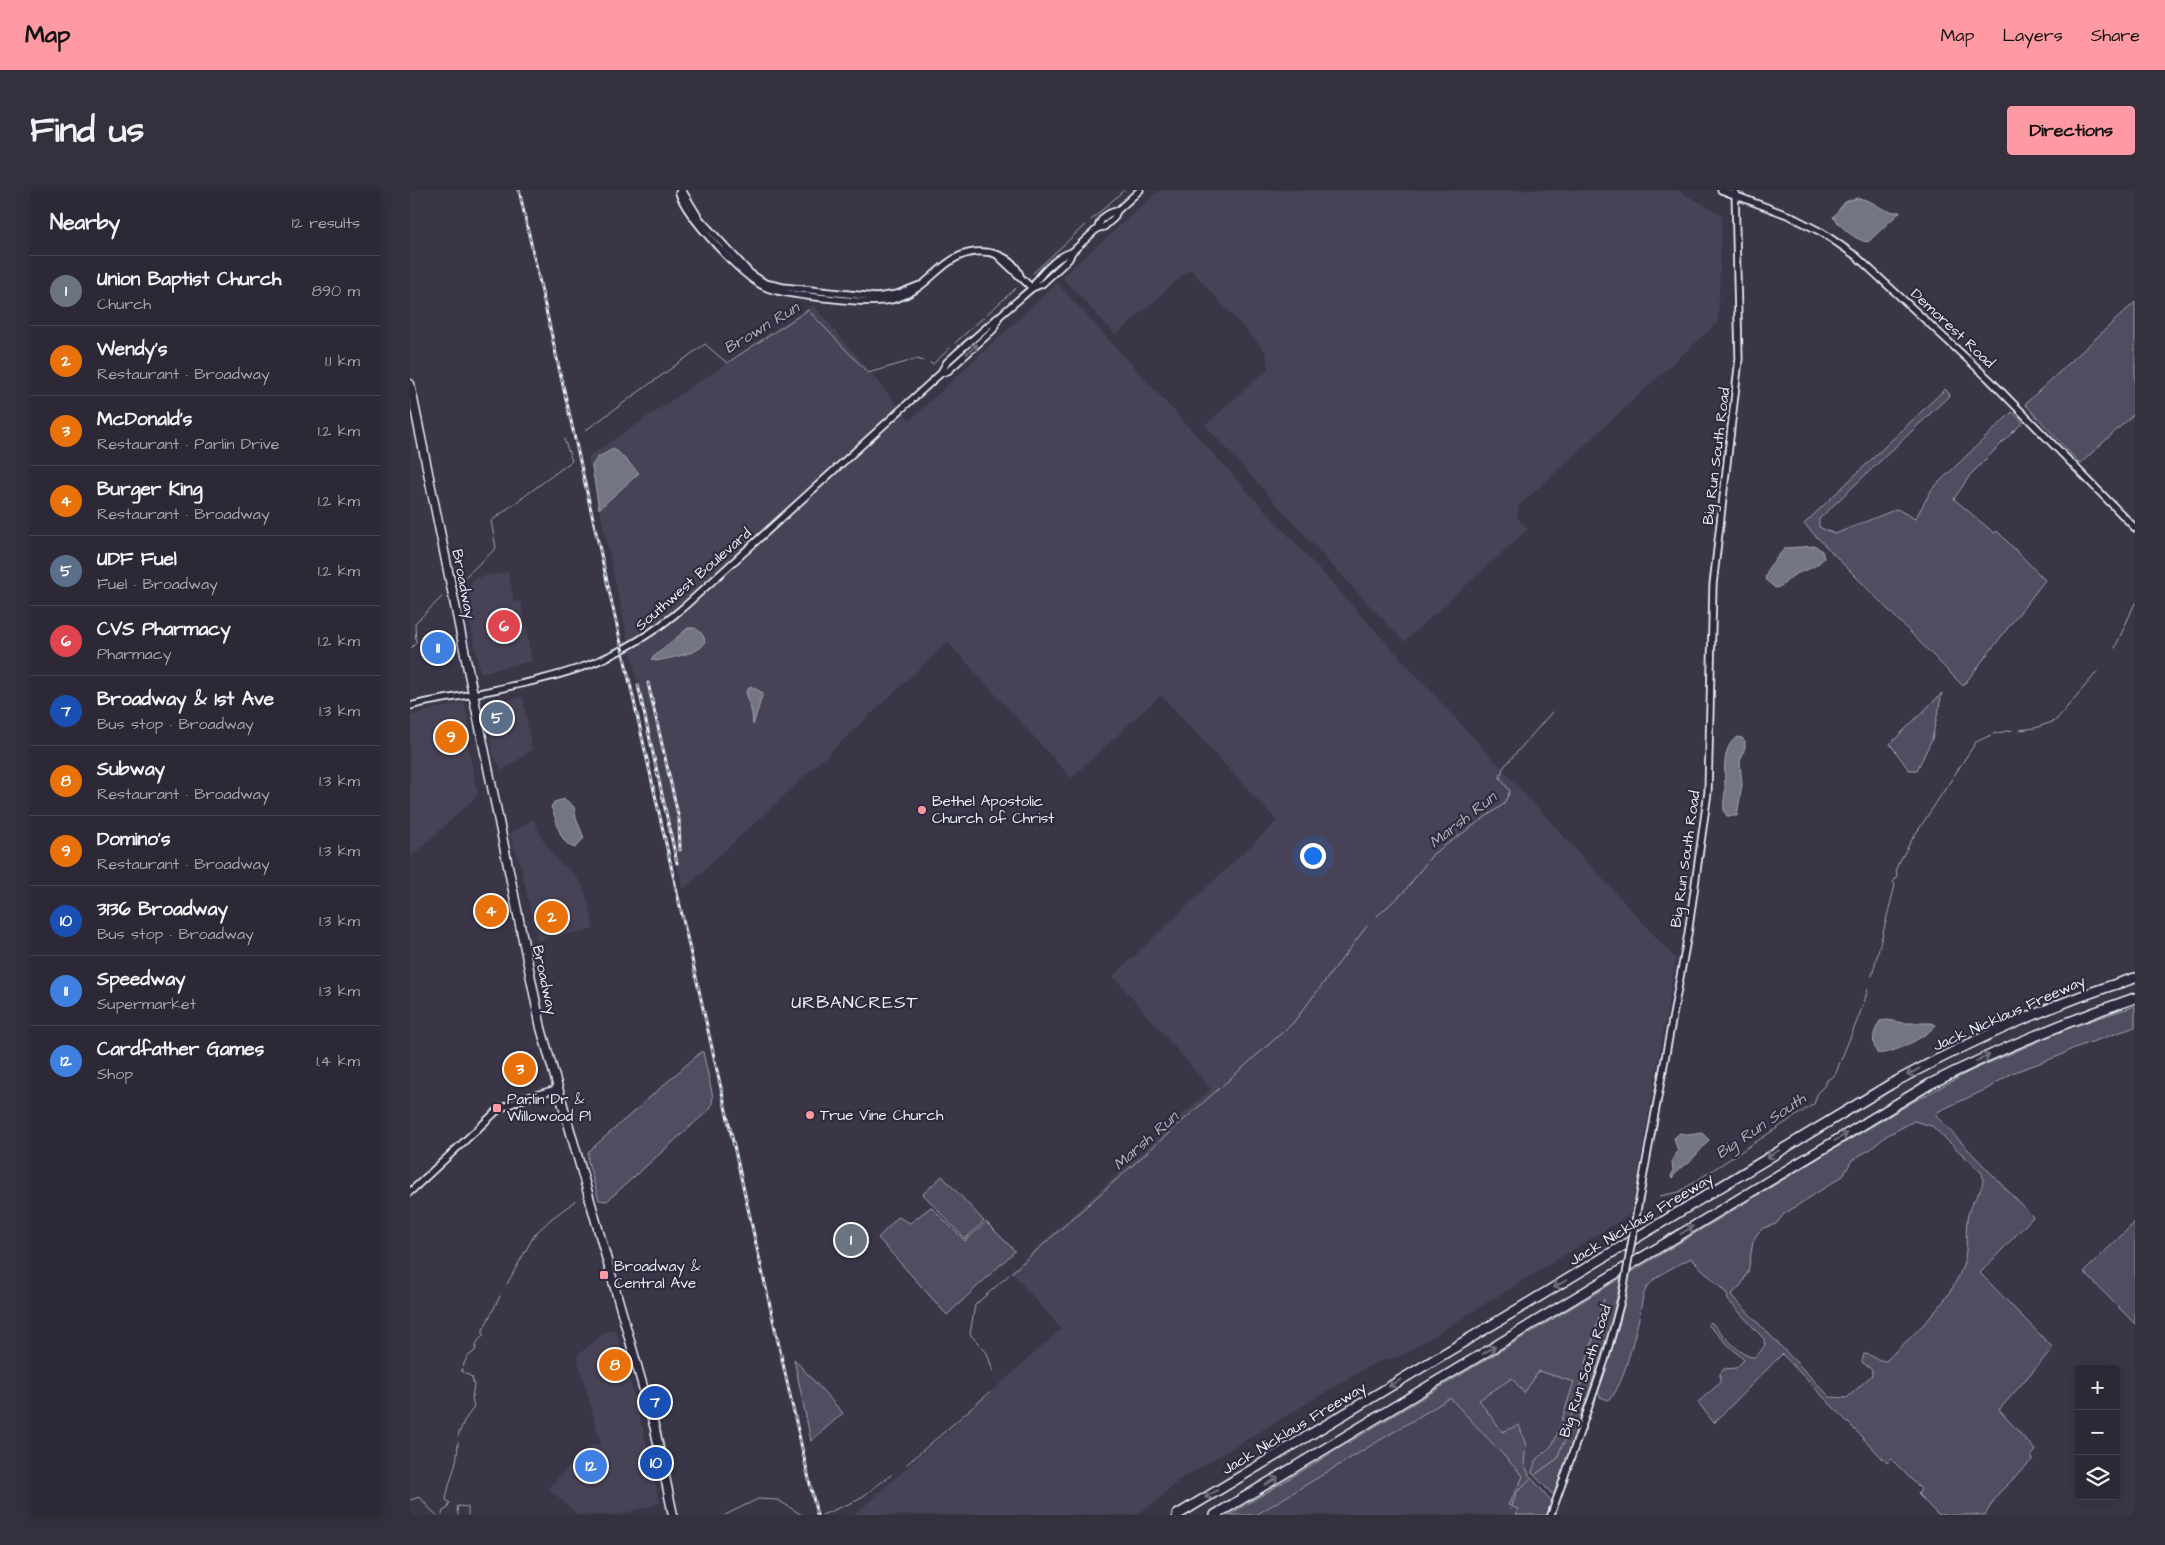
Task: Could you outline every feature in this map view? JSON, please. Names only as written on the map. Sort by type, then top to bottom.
[{"type":"highway","name":"Jack Nicklaus Freeway","points":[[1177,1515],[1892,1084],[1972,1041],[2008,1025],[2090,992],[2135,978]]},
{"type":"highway","name":"Jack Nicklaus Freeway","points":[[1215,1515],[1930,1084],[2010,1046],[2067,1022],[2135,998]]},
{"type":"main road","name":"Broadway","points":[[410,384],[533,991],[557,1089],[655,1429],[673,1515]]},
{"type":"street","points":[[681,190],[699,218],[750,273],[766,283],[783,287],[876,297],[898,294],[917,285],[922,285],[959,256],[974,252],[987,252],[997,255],[1032,288]]},
{"type":"street","name":"Southwest Boulevard","points":[[410,706],[566,674],[616,654],[655,630],[702,591],[940,374],[952,357],[1032,288],[1042,284],[1069,259],[1072,252],[1098,228],[1104,227],[1114,218],[1116,211],[1140,190]]},
{"type":"street","name":"Demorest Road","points":[[1721,190],[1735,193],[1790,216],[1823,233],[1856,256],[1989,379],[2135,528]]},
{"type":"street","name":"Big Run South Road","points":[[1551,1515],[1605,1360],[1622,1297],[1695,894],[1708,792],[1713,586],[1739,359],[1735,193]]},
{"type":"street","points":[[410,1192],[499,1109],[528,1097],[557,1089]]},
{"type":"shaded area","points":[[1160,190],[1677,190],[1722,215],[1718,322],[1519,506],[1517,517],[1528,529],[1404,642],[1205,425],[1268,369],[1266,352],[1190,269],[1116,335],[1062,277]]},
{"type":"shaded area","points":[[1057,283],[1676,959],[1631,1214],[1401,1356],[1376,1362],[1179,1480],[1153,1504],[1135,1515],[854,1515],[1061,1329],[1011,1271],[1211,1089],[1113,976],[1277,821],[1161,695],[1071,778],[948,642],[683,890],[588,457],[813,305],[910,420]]},
{"type":"shaded area","points":[[2135,302],[2135,413],[2080,464],[2025,404]]},
{"type":"shaded area","points":[[1945,389],[1950,395],[1819,519],[1819,527],[1835,534],[1897,509],[1915,519],[1932,489],[2012,412],[2023,422],[1970,475],[1954,499],[1994,533],[1997,531],[2045,580],[1963,686],[1804,524]]},
{"type":"shaded area","points":[[508,572],[514,602],[521,601],[532,661],[480,673],[464,589],[469,587],[474,578]]},
{"type":"shaded area","points":[[1942,693],[1932,739],[1917,770],[1909,770],[1890,744]]},
{"type":"shaded area","points":[[523,697],[532,750],[502,771],[493,754],[485,713],[490,707],[507,700]]},
{"type":"shaded area","points":[[463,703],[466,708],[472,739],[467,740],[478,795],[410,858],[410,716]]},
{"type":"shaded area","points":[[533,819],[545,843],[558,861],[572,872],[581,883],[588,901],[594,929],[537,941],[520,863],[509,835]]},
{"type":"shaded area","points":[[2135,1006],[2135,1027],[2074,1048],[2059,1056],[2012,1073],[1987,1089],[1939,1111],[1936,1116],[2033,1217],[1980,1273],[2053,1348],[1999,1410],[2036,1451],[2031,1456],[2033,1459],[1998,1494],[1985,1515],[1938,1515],[1918,1494],[1921,1489],[1891,1459],[1887,1463],[1782,1354],[1714,1423],[1698,1402],[1720,1383],[1720,1374],[1724,1369],[1736,1368],[1744,1360],[1708,1325],[1711,1322],[1738,1349],[1749,1356],[1756,1356],[1765,1345],[1764,1339],[1728,1300],[1727,1294],[1691,1258],[1654,1279],[1646,1289],[1618,1388],[1608,1400],[1600,1397],[1598,1392],[1618,1330],[1630,1273],[1913,1102],[1971,1071],[2069,1028]],"holes":[[[1914,1121],[1932,1126],[1982,1173],[1983,1183],[1968,1214],[1965,1258],[1960,1273],[1953,1288],[1933,1314],[1886,1361],[1864,1354],[1862,1362],[1872,1370],[1872,1375],[1847,1398],[1830,1397],[1731,1295],[1741,1285],[1748,1272],[1753,1242],[1763,1228],[1776,1224],[1784,1214],[1843,1176],[1852,1160],[1871,1149],[1886,1136]]]},
{"type":"shaded area","points":[[703,1052],[713,1097],[711,1108],[607,1201],[599,1200],[588,1162],[588,1152]]},
{"type":"shaded area","points":[[942,1176],[984,1221],[965,1239],[923,1194]]},
{"type":"shaded area","points":[[931,1207],[965,1241],[986,1222],[1015,1251],[947,1315],[878,1238],[898,1217],[910,1223]]},
{"type":"shaded area","points":[[2135,1222],[2135,1324],[2084,1272]]},
{"type":"shaded area","points":[[1621,1278],[1610,1328],[1555,1494],[1552,1494],[1532,1473],[1537,1460],[1554,1441],[1574,1382],[1539,1371],[1524,1393],[1512,1378],[1479,1400],[1502,1432],[1519,1425],[1526,1445],[1524,1463],[1529,1475],[1553,1503],[1549,1515],[1516,1515],[1518,1509],[1508,1505],[1523,1476],[1450,1398],[1256,1515],[1229,1515]]},
{"type":"shaded area","points":[[614,1329],[618,1336],[645,1437],[660,1503],[618,1515],[578,1515],[548,1488],[590,1446],[601,1444],[577,1356],[600,1336]]},
{"type":"shaded area","points":[[794,1359],[843,1413],[811,1441]]},
{"type":"shaded area","points":[[1539,1371],[1574,1382],[1553,1445],[1543,1451],[1533,1467],[1532,1473],[1529,1475],[1524,1463],[1526,1445],[1519,1425],[1502,1432],[1479,1400],[1512,1378],[1523,1392]]},
{"type":"shaded area","points":[[1450,1398],[1523,1476],[1521,1485],[1512,1494],[1508,1505],[1518,1509],[1516,1515],[1256,1515]]},
{"type":"water","points":[[1857,198],[1869,201],[1887,211],[1900,212],[1868,242],[1863,241],[1844,229],[1833,217],[1845,202]]},
{"type":"water","points":[[613,449],[639,473],[599,509],[592,466],[597,458]]},
{"type":"water","points":[[1816,546],[1822,551],[1824,558],[1815,566],[1796,574],[1775,588],[1765,579],[1769,567],[1785,548]]},
{"type":"water","points":[[688,628],[695,628],[703,636],[705,642],[701,647],[683,655],[656,661],[651,659]]},
{"type":"water","points":[[750,686],[763,693],[753,725],[752,713],[746,692]]},
{"type":"water","points":[[1737,737],[1745,741],[1740,762],[1742,785],[1737,816],[1727,816],[1724,807],[1725,761],[1728,747]]},
{"type":"water","points":[[565,799],[574,807],[584,838],[575,848],[569,845],[562,836],[551,807],[554,802]]},
{"type":"water","points":[[1888,1020],[1903,1023],[1932,1023],[1936,1025],[1908,1044],[1891,1051],[1877,1053],[1873,1040],[1874,1033],[1880,1021]]},
{"type":"water","points":[[1680,1133],[1688,1135],[1702,1133],[1709,1140],[1689,1163],[1680,1168],[1672,1178],[1672,1161],[1678,1151],[1674,1138]]},
{"type":"waterway","name":"Brown Run","points":[[1091,220],[1124,190]]},
{"type":"waterway","name":"Brown Run","points":[[1033,273],[1085,225]]},
{"type":"waterway","name":"Brown Run","points":[[955,343],[1016,288]]},
{"type":"waterway","name":"Brown Run","points":[[586,430],[705,344],[727,363],[808,310],[868,373],[917,359],[923,361]]},
{"type":"waterway","name":"Brown Run","points":[[930,363],[933,364],[950,348]]},
{"type":"waterway","name":"Brown Run","points":[[463,579],[496,548],[491,521],[572,461],[564,439]]},
{"type":"waterway","name":"Brown Run","points":[[410,649],[416,643],[415,623],[442,597]]},
{"type":"waterway","name":"Big Run South","points":[[2115,648],[2135,603]]},
{"type":"waterway","name":"Big Run South","points":[[2020,730],[2035,728],[2055,721],[2097,672]]},
{"type":"waterway","name":"Marsh Run","points":[[1377,916],[1404,892],[1433,854],[1504,804],[1510,791],[1500,778],[1503,768],[1552,712]]},
{"type":"waterway","name":"Big Run South","points":[[1872,976],[1895,885],[1893,882],[1897,877],[1896,868],[1911,841],[1976,742],[1993,734],[2012,730]]},
{"type":"waterway","name":"Marsh Run","points":[[993,1371],[987,1353],[970,1334],[975,1305],[1293,1023],[1367,926]]},
{"type":"waterway","name":"Big Run South","points":[[1660,1196],[1679,1192],[1814,1104],[1818,1092],[1826,1084],[1827,1080],[1836,1073],[1868,989]]},
{"type":"waterway","points":[[507,1284],[535,1234],[575,1201]]},
{"type":"waterway","points":[[458,1436],[464,1421],[474,1407],[472,1377],[461,1371],[467,1357],[475,1351],[477,1342],[483,1336],[483,1330],[500,1296]]},
{"type":"waterway","name":"Big Run South","points":[[1536,1474],[1558,1458],[1566,1438],[1567,1423],[1572,1414],[1604,1299]]},
{"type":"waterway","name":"Marsh Run","points":[[907,1464],[989,1393]]},
{"type":"waterway","points":[[442,1515],[450,1503],[446,1500],[457,1459],[458,1442]]},
{"type":"waterway","name":"Marsh Run","points":[[822,1515],[858,1500],[891,1475]]},
{"type":"waterway","name":"Big Run South","points":[[1511,1509],[1516,1493],[1530,1479]]},
{"type":"waterway","name":"Marsh Run","points":[[410,1500],[420,1497],[437,1515]]},
{"type":"waterway","name":"Marsh Run","points":[[725,1515],[758,1499],[778,1500],[802,1515]]},
{"type":"waterway","name":"Marsh Run","points":[[458,1515],[457,1506],[468,1507],[468,1515]]},
{"type":"railway","points":[[519,190],[817,1515]]},
{"type":"railway","points":[[648,683],[679,819],[680,850]]},
{"type":"railway","points":[[638,685],[677,863]]},
{"type":"place","name":"CVS Pharmacy","points":[[504,626]]},
{"type":"place","name":"Speedway","points":[[438,648]]},
{"type":"place","name":"UDF Fuel","points":[[497,718]]},
{"type":"place","name":"Domino's","points":[[451,737]]},
{"type":"place","name":"Bethel Apostolic Church of Christ","points":[[922,810]]},
{"type":"place","name":"Burger King","points":[[491,911]]},
{"type":"place","name":"Wendy's","points":[[552,917]]},
{"type":"place","name":"McDonald's","points":[[520,1069]]},
{"type":"place","name":"Parlin Dr & Willowood Pl","points":[[497,1108]]},
{"type":"place","name":"True Vine Church","points":[[810,1115]]},
{"type":"place","name":"Union Baptist Church","points":[[851,1240]]},
{"type":"place","name":"Broadway & Central Ave","points":[[604,1275]]},
{"type":"place","name":"Subway","points":[[615,1365]]},
{"type":"place","name":"Broadway & 1st Ave","points":[[655,1402]]},
{"type":"place","name":"3136 Broadway","points":[[656,1463]]},
{"type":"place","name":"Cardfather Games","points":[[591,1466]]},
{"type":"district","name":"URBANCREST","points":[[855,1002]]}]
